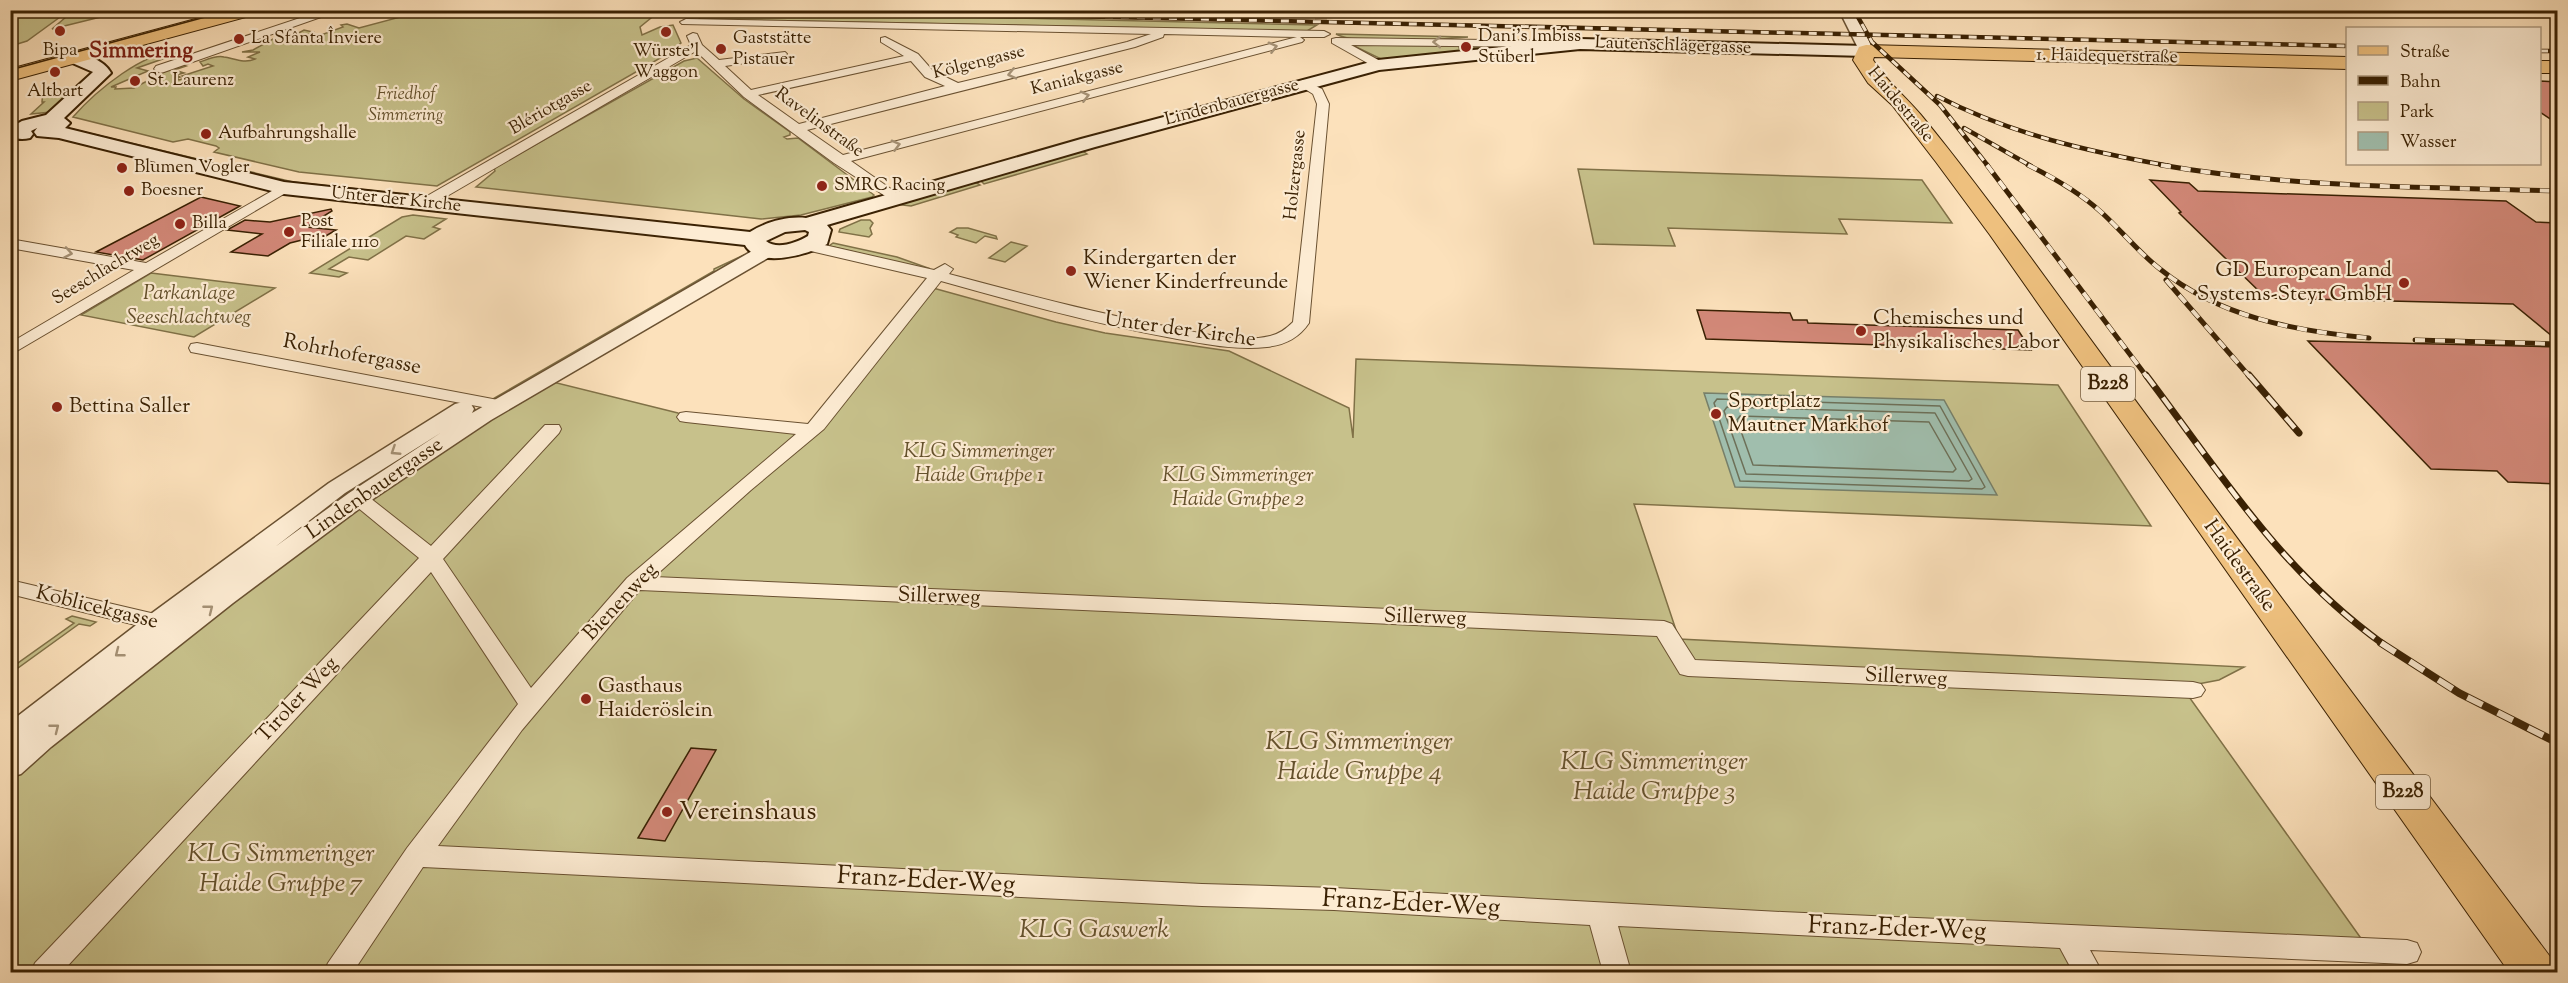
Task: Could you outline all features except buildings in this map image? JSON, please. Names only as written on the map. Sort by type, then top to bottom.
[{"type":"main road","points":[[10,75],[251,10]]},
{"type":"main road","name":"Lautenschlägergasse","points":[[1580,44],[1866,51]]},
{"type":"main road","name":"Lindenbauergasse","points":[[813,235],[894,200],[1303,84],[1378,65],[1580,44]]},
{"type":"main road","name":"1. Haidequerstraße","points":[[1866,51],[2346,63]]},
{"type":"main road","name":"Haidestraße","points":[[1866,51],[1863,60],[1868,69],[1899,101],[1944,157],[2218,538],[2535,972]]},
{"type":"main road","points":[[17,138],[52,125],[102,73],[100,69],[76,58]]},
{"type":"main road","points":[[2541,67],[2558,67]]},
{"type":"main road","name":"Unter der Kirche","points":[[52,125],[59,132],[284,188],[432,199]]},
{"type":"main road","name":"Unter der Kirche","points":[[52,125],[300,179],[432,199],[761,241],[791,250],[813,235]]},
{"type":"street","points":[[160,69],[336,10]]},
{"type":"street","name":"Haidestraße","points":[[1845,10],[1857,29],[1866,51]]},
{"type":"street","name":"Ravelinstraße","points":[[894,200],[748,94],[697,46],[688,19],[1170,31]]},
{"type":"street","points":[[1170,31],[1322,30],[1336,41],[1378,65]]},
{"type":"street","name":"Kaniakgasse","points":[[839,160],[1322,30]]},
{"type":"street","name":"Kölgengasse","points":[[796,129],[956,87],[1131,45],[1170,31]]},
{"type":"street","points":[[885,40],[914,57],[929,74],[956,87]]},
{"type":"street","name":"Lautenschlägergasse","points":[[1336,41],[1580,44]]},
{"type":"street","name":"Blériotgasse","points":[[432,199],[697,46]]},
{"type":"street","points":[[183,51],[202,55]]},
{"type":"street","points":[[715,64],[781,54]]},
{"type":"street","points":[[748,94],[914,57]]},
{"type":"street","name":"Holzergasse","points":[[1300,315],[1323,104],[1318,92],[1303,84]]},
{"type":"street","name":"Seeschlachtweg","points":[[10,350],[284,188]]},
{"type":"street","name":"Unter der Kirche","points":[[813,235],[855,254],[941,273],[1075,314],[1145,324],[1225,340],[1291,335],[1301,323],[1300,315]]},
{"type":"street","name":"Lindenbauergasse","points":[[10,738],[157,623],[337,488],[487,403],[761,241]]},
{"type":"street","points":[[10,243],[149,268]]},
{"type":"street","name":"Bienenweg","points":[[338,972],[416,856],[530,704],[634,583],[744,486],[818,425],[941,273]]},
{"type":"street","name":"Rohrhofergasse","points":[[197,348],[487,403]]},
{"type":"street","name":"Lindenbauergasse","points":[[10,766],[184,628],[487,403]]},
{"type":"street","points":[[686,417],[812,430]]},
{"type":"street","name":"Tiroler Weg","points":[[45,972],[552,429]]},
{"type":"street","points":[[358,498],[431,557],[530,704]]},
{"type":"street","name":"Sillerweg","points":[[634,583],[1664,629],[1688,668],[2193,690]]},
{"type":"street","name":"Koblicekgasse","points":[[10,587],[184,628]]},
{"type":"street","name":"Franz-Eder-Weg","points":[[416,856],[1202,896],[1334,899],[1601,915],[2407,952]]},
{"type":"street","points":[[1601,915],[1617,972]]},
{"type":"street","points":[[2068,936],[2088,972]]},
{"type":"green space","points":[[76,10],[125,11],[52,29]]},
{"type":"green space","name":"Friedhof Simmering","points":[[397,11],[706,11],[1317,25],[1307,31],[699,19],[702,15],[656,14],[640,27],[642,35],[660,27],[673,25],[681,43],[673,49],[676,49],[437,186],[299,172],[214,152],[219,148],[188,139],[173,142],[73,117],[107,85],[137,64],[152,57],[167,53],[180,53],[137,68],[148,71],[111,87],[116,87],[115,89],[134,88],[179,64],[186,66],[174,70],[184,73],[176,75],[180,77],[177,78],[179,80],[185,78],[182,76],[213,66],[208,64],[203,66],[200,62],[214,57],[243,61],[255,59],[248,57],[260,52],[242,52],[253,50],[273,39],[286,44],[295,41],[289,38],[304,30],[313,32],[308,35],[313,38],[343,27],[341,25],[347,24],[359,28],[408,15]]},
{"type":"green space","points":[[67,12],[27,41],[11,46],[11,42],[16,40],[11,37],[12,18]]},
{"type":"green space","points":[[1336,34],[1468,37],[1381,41],[1348,38]]},
{"type":"green space","points":[[1352,45],[1459,46],[1459,48],[1474,49],[1474,47],[1514,47],[1381,59]]},
{"type":"green space","points":[[697,58],[744,99],[790,132],[790,135],[784,137],[798,138],[874,195],[801,215],[761,219],[476,187],[495,171],[494,168],[684,61]]},
{"type":"green space","points":[[43,89],[46,91],[76,90],[51,112],[31,114],[44,102],[42,102]]},
{"type":"green space","points":[[72,129],[293,182],[413,195],[408,198],[294,186],[66,131]]},
{"type":"green space","points":[[1081,150],[1087,154],[984,184],[979,179]]},
{"type":"green space","points":[[1578,169],[1922,180],[1952,223],[1839,219],[1847,234],[1668,228],[1675,246],[1594,244]]},
{"type":"green space","points":[[972,180],[980,185],[911,206],[894,204]]},
{"type":"green space","points":[[413,215],[446,219],[433,227],[440,229],[424,239],[406,236],[368,260],[349,257],[329,269],[347,273],[339,277],[310,273],[402,217]]},
{"type":"green space","points":[[861,220],[870,220],[873,223],[870,228],[872,234],[869,237],[839,232],[840,229]]},
{"type":"green space","points":[[957,228],[968,228],[996,236],[997,239],[985,236],[976,243],[956,237],[958,235],[950,232]]},
{"type":"green space","points":[[1011,242],[1027,246],[1005,262],[989,258]]},
{"type":"green space","points":[[833,243],[897,257],[928,268],[829,246]]},
{"type":"green space","points":[[744,255],[496,400],[491,400],[714,269]]},
{"type":"green space","name":"Parkanlage Seeschlachtweg","points":[[151,273],[275,288],[194,337],[81,315]]},
{"type":"green space","points":[[933,288],[1105,333],[1229,351],[1349,408],[1353,438],[1356,359],[2058,385],[2151,526],[1634,504],[1679,639],[2244,667],[2219,680],[2182,687],[2370,951],[2068,937],[2088,972],[11,972],[10,779],[153,658],[459,437],[553,382],[678,413],[811,427]]},
{"type":"green space","points":[[72,616],[96,622],[90,626],[79,624],[11,673],[11,668],[74,623],[66,619]]},
{"type":"water","points":[[1704,393],[1944,400],[1997,495],[1735,487]]},
{"type":"tunnel","points":[[689,15],[694,10]]},
{"type":"tunnel","points":[[1321,12],[1321,26]]},
{"type":"tram line","points":[[10,70],[231,10]]},
{"type":"railway","points":[[817,10],[1868,35]]},
{"type":"railway","points":[[1854,10],[1868,35]]},
{"type":"railway","points":[[1868,35],[2346,46]]},
{"type":"railway","points":[[1868,35],[1872,42],[1940,105],[1988,166]]},
{"type":"railway","points":[[2541,51],[2558,51]]},
{"type":"railway","points":[[1937,96],[1993,121],[2051,140],[2170,166]]},
{"type":"railway","points":[[1964,128],[2031,166]]},
{"type":"railway","points":[[1987,165],[2147,377]]},
{"type":"railway","points":[[2028,165],[2057,180],[2084,198],[2160,269],[2207,299],[2259,319],[2286,326],[2369,338]]},
{"type":"railway","points":[[2161,165],[2210,173],[2309,182],[2558,191]]},
{"type":"railway","points":[[2166,280],[2250,377]]},
{"type":"railway","points":[[2415,340],[2558,344]]},
{"type":"railway","points":[[2146,375],[2254,519],[2283,552],[2313,585],[2383,644]]},
{"type":"railway","points":[[2249,375],[2299,433]]},
{"type":"railway","points":[[2381,643],[2459,693],[2558,743]]},
{"type":"place","name":"Bipa","points":[[60,31]]},
{"type":"place","name":"Würste'l Waggon","points":[[666,32]]},
{"type":"place","name":"La Sfânta Înviere","points":[[239,39]]},
{"type":"place","name":"Dani's Imbiss Stüberl","points":[[1466,47]]},
{"type":"place","name":"Gaststätte Pistauer","points":[[721,49]]},
{"type":"place","name":"Altbart","points":[[55,72]]},
{"type":"place","name":"St. Laurenz","points":[[135,81]]},
{"type":"place","name":"Aufbahrungshalle","points":[[206,134]]},
{"type":"place","name":"Blumen Vogler","points":[[122,168]]},
{"type":"place","name":"SMRC Racing","points":[[822,186]]},
{"type":"place","name":"Boesner","points":[[129,191]]},
{"type":"place","name":"Billa","points":[[180,224]]},
{"type":"place","name":"Post Filiale 1110","points":[[289,232]]},
{"type":"place","name":"Kindergarten der Wiener Kinderfreunde","points":[[1071,271]]},
{"type":"place","name":"GD European Land Systems-Steyr GmbH","points":[[2404,283]]},
{"type":"place","name":"Chemisches und Physikalisches Labor","points":[[1861,331]]},
{"type":"place","name":"Bettina Saller","points":[[57,407]]},
{"type":"place","name":"Sportplatz Mautner Markhof","points":[[1716,414]]},
{"type":"place","name":"Gasthaus Haideröslein","points":[[586,699]]},
{"type":"place","name":"Vereinshaus","points":[[667,812]]},
{"type":"district","name":"Simmering","points":[[141,52]]},
{"type":"park label","name":"KLG Simmeringer Haide Gruppe 1","points":[[979,464]]},
{"type":"park label","name":"KLG Simmeringer Haide Gruppe 2","points":[[1238,488]]},
{"type":"park label","name":"KLG Simmeringer Haide Gruppe 4","points":[[1359,757]]},
{"type":"park label","name":"KLG Simmeringer Haide Gruppe 3","points":[[1654,777]]},
{"type":"park label","name":"KLG Simmeringer Haide Gruppe 7","points":[[281,869]]},
{"type":"park label","name":"KLG Gaswerk","points":[[1094,930]]}]
